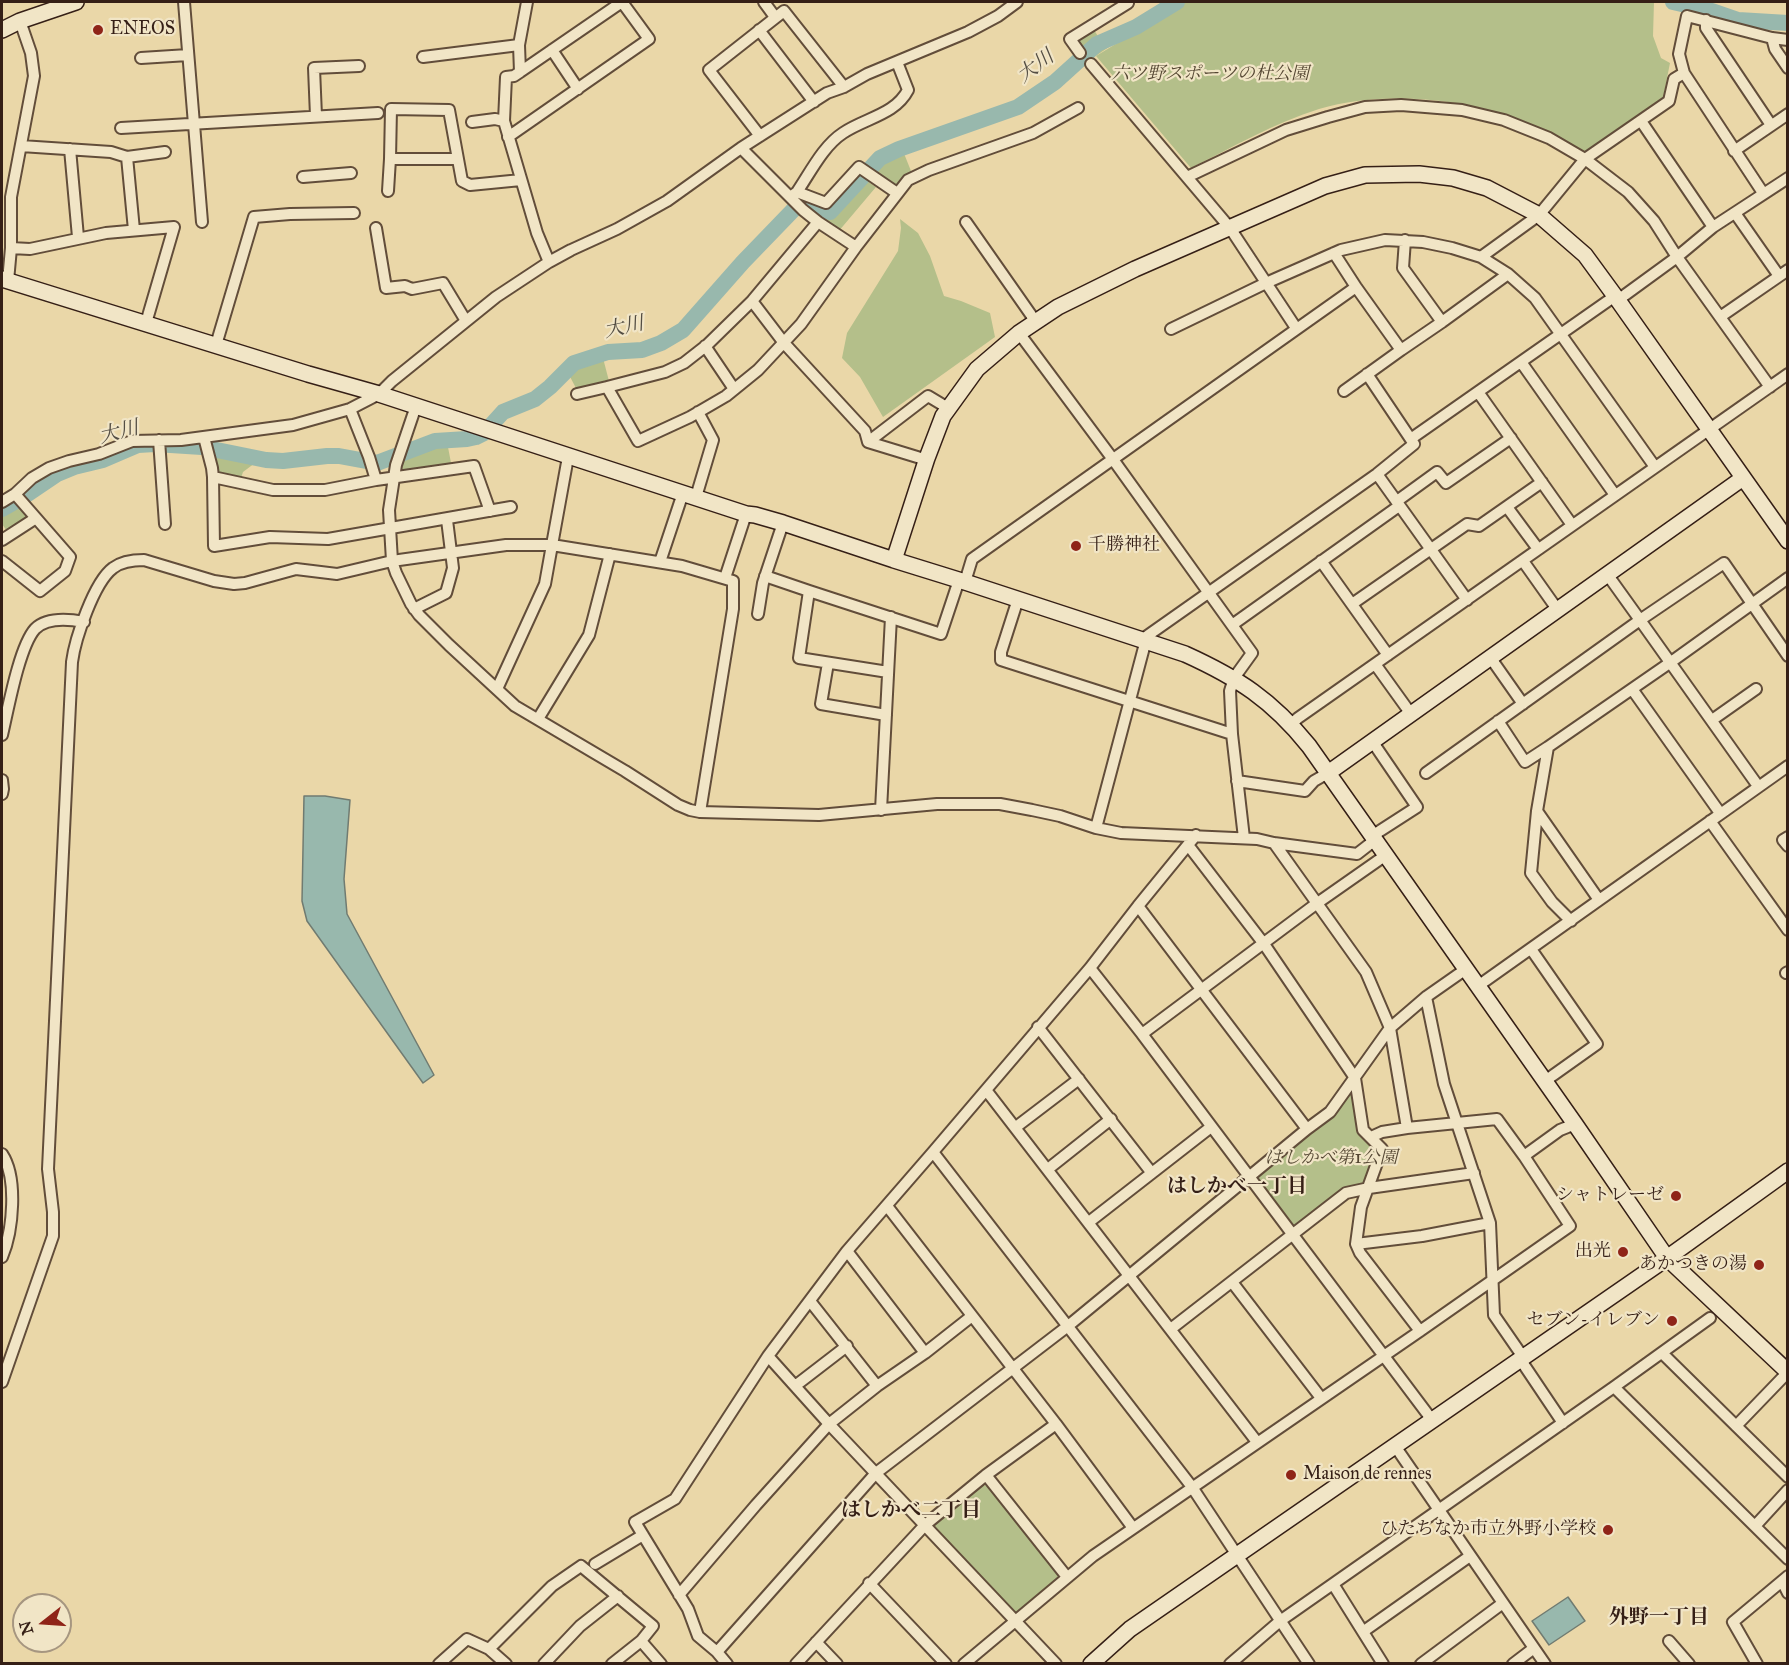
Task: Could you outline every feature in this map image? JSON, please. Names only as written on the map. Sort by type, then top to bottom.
[{"type":"street","points":[[2,30],[20,21],[76,2]]},
{"type":"street","points":[[184,2],[202,222]]},
{"type":"street","points":[[520,72],[519,45],[527,2]]},
{"type":"street","points":[[508,137],[649,39],[622,2],[514,76],[506,77],[504,121],[508,137],[537,232],[549,262]]},
{"type":"street","points":[[764,2],[775,17]]},
{"type":"street","points":[[2,502],[15,494],[32,478],[59,464],[132,441],[182,440],[206,444],[293,425],[350,409],[379,394],[496,297],[549,262],[667,201],[741,148],[827,93],[968,32],[998,16],[1017,2]]},
{"type":"street","points":[[1080,53],[1070,39],[1128,2]]},
{"type":"street","points":[[760,136],[710,70],[784,11],[844,87]]},
{"type":"street","points":[[1763,194],[1684,73],[1679,54],[1687,16],[1788,40]]},
{"type":"street","points":[[1706,20],[1706,28],[1771,125]]},
{"type":"street","points":[[20,21],[31,53],[34,76],[10,197],[5,280],[379,394],[567,457],[746,514],[755,514],[1185,654],[1234,678],[1277,710],[1291,724],[1328,773],[1667,1258],[1788,1372],[1736,1426]]},
{"type":"street","points":[[759,30],[814,102]]},
{"type":"street","points":[[1772,38],[1775,49],[1788,68]]},
{"type":"street","points":[[423,57],[519,45]]},
{"type":"street","points":[[552,50],[578,89]]},
{"type":"street","points":[[141,58],[188,55]]},
{"type":"street","points":[[793,195],[830,144],[843,133],[896,106],[904,97],[908,90],[897,62]]},
{"type":"street","points":[[1090,64],[1230,228],[1296,328]]},
{"type":"street","points":[[316,116],[314,68],[359,66]]},
{"type":"street","points":[[1481,257],[1539,215],[1585,159],[1669,101],[1674,79],[1684,73]]},
{"type":"street","points":[[1187,177],[1286,130],[1365,108],[1401,105],[1462,110],[1504,120],[1549,138],[1585,159],[1628,192],[1654,221],[1770,387]]},
{"type":"street","points":[[607,387],[638,441],[698,412],[734,389],[758,370],[784,343],[801,324],[908,180],[929,170],[1033,133],[1078,108]]},
{"type":"street","points":[[388,191],[391,109],[449,110],[462,180],[470,185],[521,180]]},
{"type":"street","points":[[121,128],[378,113]]},
{"type":"street","points":[[1734,151],[1788,114]]},
{"type":"street","points":[[472,122],[495,119],[504,121]]},
{"type":"street","points":[[1641,121],[1713,227]]},
{"type":"street","points":[[21,146],[111,152],[128,157],[165,152]]},
{"type":"street","points":[[741,148],[793,195],[803,210],[856,247]]},
{"type":"street","points":[[70,149],[78,237]]},
{"type":"street","points":[[128,157],[134,230]]},
{"type":"street","points":[[390,159],[458,159]]},
{"type":"street","points":[[793,195],[826,203],[859,166],[897,193]]},
{"type":"street","points":[[303,177],[351,173]]},
{"type":"street","points":[[894,561],[927,460],[948,408],[977,369],[1019,333],[1058,307],[1135,269],[1325,186],[1365,175],[1419,174],[1453,178],[1487,188],[1539,215],[1585,255],[1788,541]]},
{"type":"street","points":[[1412,438],[1677,257],[1713,227],[1787,178]]},
{"type":"street","points":[[216,345],[254,217],[354,213]]},
{"type":"street","points":[[1720,317],[1783,273],[1735,213]]},
{"type":"street","points":[[577,394],[665,372],[684,363],[752,302],[818,222]]},
{"type":"street","points":[[966,222],[1036,322]]},
{"type":"street","points":[[8,246],[30,249],[78,237],[174,226],[146,323]]},
{"type":"street","points":[[376,228],[387,288],[405,286],[412,289],[443,283],[466,321]]},
{"type":"street","points":[[1171,329],[1266,283],[1334,253],[1363,244],[1385,240],[1405,240],[1452,248],[1481,257],[1508,274],[1535,298],[1655,467]]},
{"type":"street","points":[[1405,240],[1403,268],[1442,322]]},
{"type":"street","points":[[1334,253],[1401,350]]},
{"type":"street","points":[[1344,392],[1508,274]]},
{"type":"street","points":[[765,576],[941,634],[972,559],[1356,287]]},
{"type":"street","points":[[752,302],[784,343],[865,431],[868,442]]},
{"type":"street","points":[[1019,333],[1252,653],[1234,678],[1230,691],[1232,734],[1244,838]]},
{"type":"street","points":[[705,346],[734,389]]},
{"type":"street","points":[[1521,362],[1615,495]]},
{"type":"street","points":[[1096,828],[1148,636],[1377,474],[1414,444],[1367,374]]},
{"type":"street","points":[[1291,724],[1788,374]]},
{"type":"street","points":[[1478,392],[1572,525]]},
{"type":"street","points":[[868,442],[928,396],[948,408]]},
{"type":"street","points":[[416,406],[396,465],[389,510],[392,561],[406,596],[414,609],[515,706],[678,805],[690,810],[819,815],[937,804],[1000,804],[1060,816],[1096,828],[1121,833],[1244,838],[1358,854],[1374,838],[1417,807],[1372,741]]},
{"type":"street","points":[[350,409],[375,477]]},
{"type":"street","points":[[660,562],[713,440],[698,412]]},
{"type":"street","points":[[1232,624],[1321,561],[1437,472],[1446,483],[1510,438]]},
{"type":"street","points":[[159,440],[165,524]]},
{"type":"street","points":[[868,442],[927,460]]},
{"type":"street","points":[[206,444],[213,477],[214,546],[270,537],[328,539],[511,507]]},
{"type":"street","points":[[497,689],[545,584],[567,457]]},
{"type":"street","points":[[213,477],[273,490],[325,490],[375,477],[393,478],[474,466],[490,511]]},
{"type":"street","points":[[1377,474],[1467,600]]},
{"type":"street","points":[[1237,781],[1305,791],[1314,781],[1743,478]]},
{"type":"street","points":[[1352,604],[1467,524],[1479,526],[1542,482]]},
{"type":"street","points":[[2,561],[40,591],[65,571],[70,557],[15,494]]},
{"type":"street","points":[[1507,507],[1538,549]]},
{"type":"street","points":[[725,578],[746,514]]},
{"type":"street","points":[[2,540],[36,518]]},
{"type":"street","points":[[414,609],[446,593],[453,568],[447,520]]},
{"type":"street","points":[[758,614],[765,576],[783,523]]},
{"type":"street","points":[[2,1382],[53,1236],[48,1169],[71,674],[74,647],[106,573],[115,566],[135,560],[144,560],[214,581],[234,584],[246,583],[296,569],[338,573],[392,561],[452,552],[506,545],[552,545],[682,566],[733,581],[733,609],[700,812]]},
{"type":"street","points":[[538,719],[589,635],[610,555]]},
{"type":"street","points":[[1321,561],[1388,655]]},
{"type":"street","points":[[1522,561],[1557,609]]},
{"type":"street","points":[[1426,773],[1724,563],[1788,656]]},
{"type":"street","points":[[1607,574],[1758,786]]},
{"type":"street","points":[[1498,721],[1525,762],[1788,578]]},
{"type":"street","points":[[809,591],[799,658],[888,672]]},
{"type":"street","points":[[1018,599],[1001,652],[1001,660],[1232,734]]},
{"type":"street","points":[[881,810],[891,617]]},
{"type":"street","points":[[2,735],[18,669],[27,642],[36,629],[44,623],[56,620],[68,619],[84,622]]},
{"type":"street","points":[[1491,657],[1523,704]]},
{"type":"street","points":[[828,663],[821,705],[886,716]]},
{"type":"street","points":[[1375,664],[1411,714]]},
{"type":"street","points":[[1632,689],[1720,813]]},
{"type":"street","points":[[1712,720],[1756,689]]},
{"type":"street","points":[[1548,747],[1537,811],[1531,873],[1552,902],[1571,921]]},
{"type":"street","points":[[1478,986],[1788,766]]},
{"type":"street","points":[[1537,811],[1599,900]]},
{"type":"street","points":[[1710,821],[1788,930]]},
{"type":"street","points":[[727,1664],[698,1636],[688,1609],[635,1522],[675,1499],[768,1356],[847,1251],[1090,968],[1196,835]]},
{"type":"street","points":[[1788,837],[1783,840],[1788,846]]},
{"type":"street","points":[[1274,843],[1366,972],[1390,1028],[1407,1128]]},
{"type":"street","points":[[1188,845],[1264,944],[1355,1078],[1364,1130],[1382,1149],[1361,1208],[1356,1244],[1360,1253],[1420,1331]]},
{"type":"street","points":[[1142,1034],[1316,904],[1386,855]]},
{"type":"street","points":[[1138,906],[1307,1129]]},
{"type":"street","points":[[1531,949],[1597,1044],[1545,1081]]},
{"type":"street","points":[[1090,968],[1432,1420]]},
{"type":"street","points":[[717,1652],[876,1473],[1068,1326],[1330,1112],[1390,1028],[1426,997],[1466,969]]},
{"type":"street","points":[[1426,997],[1444,1084],[1490,1223],[1494,1315],[1563,1423]]},
{"type":"street","points":[[1038,1027],[1151,1172]]},
{"type":"street","points":[[1016,1127],[1079,1079]]},
{"type":"street","points":[[986,1090],[1257,1442]]},
{"type":"street","points":[[1048,1168],[1111,1119]]},
{"type":"street","points":[[964,1664],[1093,1556],[1570,1226],[1497,1119],[1407,1128],[1382,1132],[1371,1137]]},
{"type":"street","points":[[1524,1156],[1560,1130],[1575,1124]]},
{"type":"street","points":[[1089,1222],[1211,1127]]},
{"type":"street","points":[[933,1152],[1192,1487],[1309,1664]]},
{"type":"street","points":[[2,1154],[11,1180],[6,1193],[11,1220],[2,1257]]},
{"type":"street","points":[[1090,1664],[1130,1629],[1667,1258],[1788,1171]]},
{"type":"street","points":[[1172,1329],[1346,1193],[1474,1173]]},
{"type":"street","points":[[887,1206],[1056,1424],[1133,1528]]},
{"type":"street","points":[[1356,1244],[1422,1236],[1490,1223]]},
{"type":"street","points":[[847,1251],[925,1353]]},
{"type":"street","points":[[1232,1282],[1322,1398]]},
{"type":"street","points":[[810,1301],[877,1386]]},
{"type":"street","points":[[679,1595],[829,1424],[972,1316]]},
{"type":"street","points":[[1235,1662],[1280,1621],[1710,1318]]},
{"type":"street","points":[[795,1386],[847,1346]]},
{"type":"street","points":[[1662,1353],[1788,1477]]},
{"type":"street","points":[[768,1356],[829,1424],[1056,1664]]},
{"type":"street","points":[[1614,1387],[1788,1559]]},
{"type":"street","points":[[796,1664],[925,1526],[986,1475],[1056,1424]]},
{"type":"street","points":[[1395,1446],[1545,1664]]},
{"type":"street","points":[[986,1475],[1066,1577]]},
{"type":"street","points":[[1755,1526],[1788,1490]]},
{"type":"street","points":[[594,1564],[642,1535]]},
{"type":"street","points":[[1364,1631],[1470,1556]]},
{"type":"street","points":[[489,1649],[552,1586],[581,1566],[653,1626],[641,1641],[612,1664]]},
{"type":"street","points":[[1757,1664],[1733,1622],[1785,1579],[1788,1593]]},
{"type":"street","points":[[870,1583],[946,1664]]},
{"type":"street","points":[[1333,1584],[1383,1664]]},
{"type":"street","points":[[544,1664],[580,1626],[618,1596]]},
{"type":"street","points":[[1420,1664],[1503,1603]]},
{"type":"street","points":[[439,1664],[467,1639],[489,1649],[506,1664]]},
{"type":"street","points":[[641,1641],[661,1664]]},
{"type":"street","points":[[1669,1641],[1687,1663]]},
{"type":"street","points":[[816,1642],[837,1664]]},
{"type":"street","points":[[1513,1664],[1534,1648]]},
{"type":"green space","name":"六ツ野スポーツの杜公園","points":[[1185,2],[1654,2],[1653,36],[1661,58],[1670,63],[1663,98],[1585,153],[1545,130],[1503,114],[1435,100],[1388,99],[1364,100],[1319,109],[1286,121],[1191,168],[1096,56]]},
{"type":"green space","points":[[1094,30],[1103,44],[1112,45],[1091,59],[1078,41]]},
{"type":"green space","points":[[903,151],[913,176],[897,192],[871,173],[881,160]]},
{"type":"green space","points":[[864,179],[876,187],[838,232],[812,211],[830,215]]},
{"type":"green space","points":[[900,219],[918,233],[930,256],[944,296],[990,313],[995,337],[883,417],[860,377],[842,358],[847,333],[898,251]]},
{"type":"green space","points":[[603,358],[610,385],[577,390],[568,373],[575,368]]},
{"type":"green space","points":[[447,442],[452,468],[406,475],[400,470],[403,455],[436,443]]},
{"type":"green space","points":[[209,451],[259,460],[243,472],[240,481],[214,476]]},
{"type":"green space","points":[[20,501],[30,514],[30,521],[9,534],[2,524],[2,513]]},
{"type":"green space","name":"はしかべ第1公園","points":[[1350,1093],[1353,1095],[1358,1134],[1378,1149],[1365,1184],[1295,1227],[1291,1225],[1258,1181],[1257,1176],[1339,1110]]},
{"type":"green space","points":[[988,1485],[1061,1577],[1015,1615],[930,1528],[980,1486]]},
{"type":"water","points":[[304,796],[325,796],[350,800],[344,879],[347,914],[434,1075],[423,1083],[307,921],[302,901]]},
{"type":"water","points":[[1568,1597],[1585,1621],[1549,1645],[1532,1621]]},
{"type":"waterway","name":"大川","points":[[2,509],[57,474],[103,460],[138,445],[202,447],[266,460],[283,461],[339,456],[377,463],[435,441],[476,437],[484,433],[503,412],[535,399],[574,363],[608,352],[642,350],[661,343],[683,330],[743,262],[798,205],[803,202],[830,212],[880,158],[899,149],[1018,107],[1055,82],[1097,44],[1136,27],[1177,2]]},
{"type":"waterway","name":"大川","points":[[1673,2],[1738,20],[1788,23]]},
{"type":"place","name":"ENEOS","points":[[98,30]]},
{"type":"place","name":"千勝神社","points":[[1076,546]]},
{"type":"place","name":"シャトレーゼ","points":[[1676,1196]]},
{"type":"place","name":"出光","points":[[1623,1252]]},
{"type":"place","name":"あかつきの湯","points":[[1759,1265]]},
{"type":"place","name":"セブン-イレブン","points":[[1672,1321]]},
{"type":"place","name":"Maison de rennes","points":[[1291,1475]]},
{"type":"place","name":"ひたちなか市立外野小学校","points":[[1608,1530]]},
{"type":"district","name":"はしかべ一丁目","points":[[1237,1187]]},
{"type":"district","name":"はしかべ二丁目","points":[[911,1511]]},
{"type":"district","name":"外野一丁目","points":[[1659,1618]]}]
